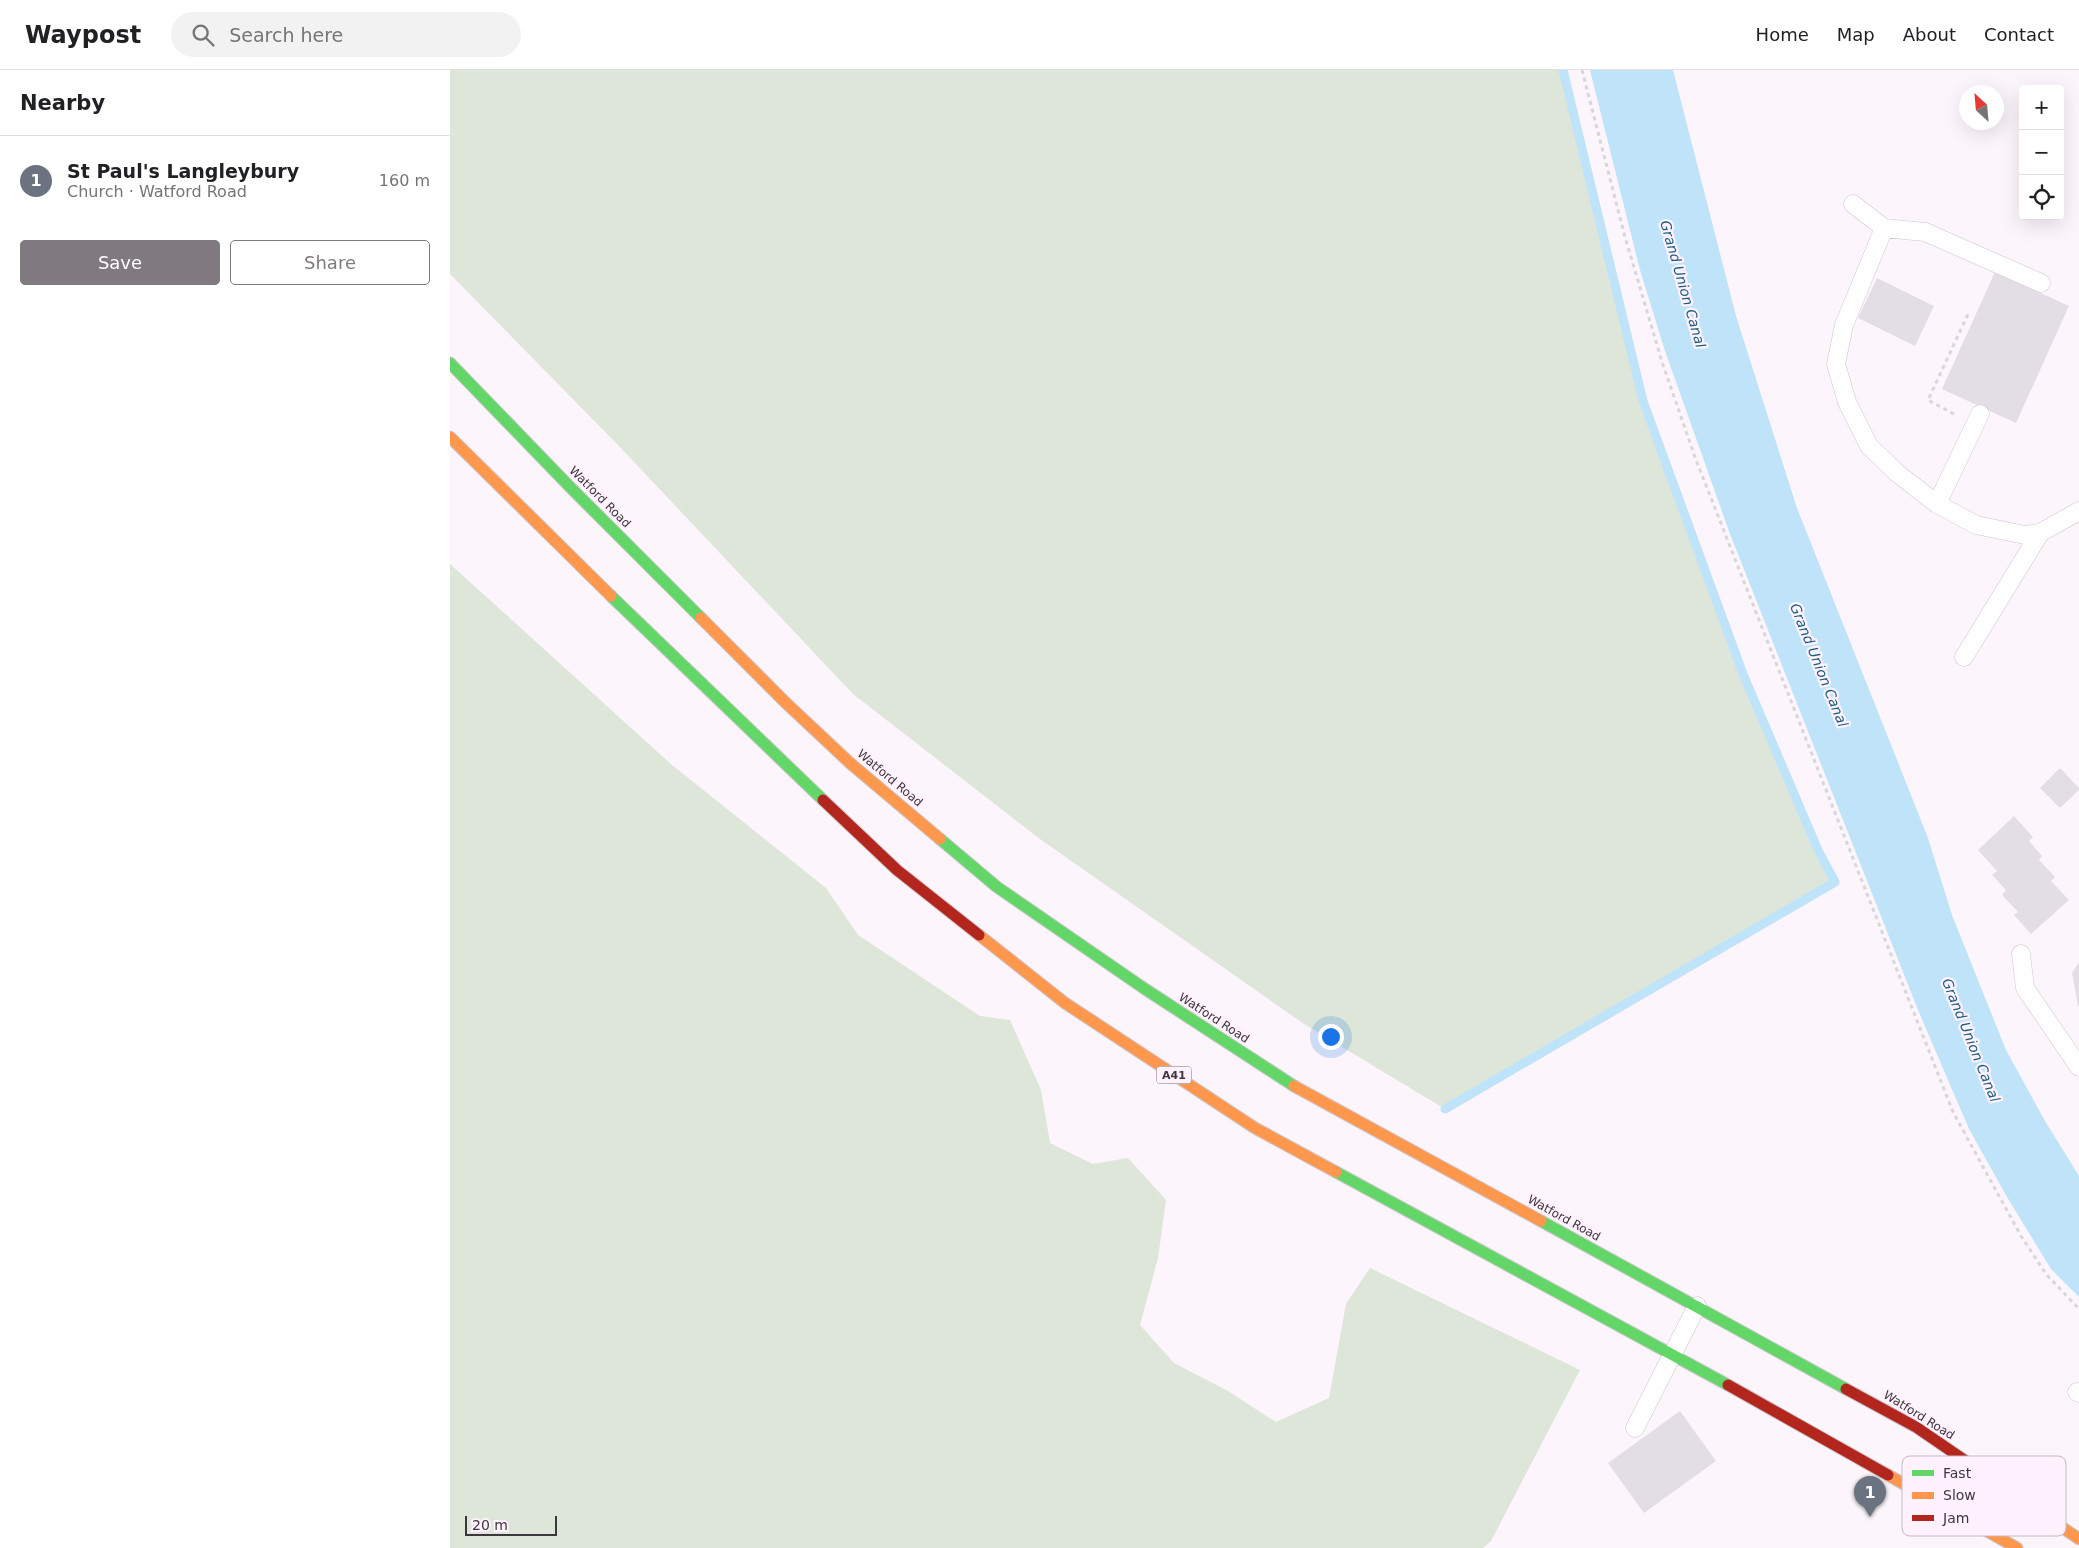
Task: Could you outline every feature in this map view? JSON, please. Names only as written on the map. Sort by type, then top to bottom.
[{"type":"highway","name":"Watford Road","points":[[450,363],[577,494],[786,703],[850,763],[997,887],[1145,989],[1284,1080],[1916,1427],[1958,1456]]},
{"type":"highway","name":"A41","points":[[450,437],[689,672],[897,870],[1065,1003],[1255,1128],[1805,1427],[1902,1483]]},
{"type":"highway","name":"Watford Road","points":[[2066,1530],[2079,1539]]},
{"type":"highway","name":"A41","points":[[1995,1536],[2016,1548]]},
{"type":"lane","points":[[1854,204],[1884,228],[1925,232],[2041,283]]},
{"type":"lane","points":[[1884,228],[1844,325],[1836,364],[1847,402],[1869,446],[1897,473],[1936,504],[1976,525],[2024,535],[2040,534],[2079,511]]},
{"type":"lane","points":[[1936,504],[1977,420]]},
{"type":"lane","points":[[1964,657],[2040,534]]},
{"type":"lane","points":[[2021,954],[2025,988],[2079,1066]]},
{"type":"lane","points":[[1634,1428],[1697,1306]]},
{"type":"path","points":[[1582,70],[1626,237],[1662,362],[1696,460],[1953,1112],[2021,1236],[2046,1274],[2079,1309]]},
{"type":"path","points":[[1969,312],[1928,400],[1977,420]]},
{"type":"shaded area","points":[[450,70],[1563,70],[1643,401],[1743,674],[1818,850],[1835,882],[1445,1109],[1304,1024],[1040,839],[853,694],[618,445],[450,274]]},
{"type":"shaded area","points":[[450,564],[672,765],[826,888],[858,935],[980,1016],[1010,1020],[1041,1090],[1050,1143],[1093,1164],[1128,1158],[1166,1200],[1158,1258],[1140,1325],[1174,1363],[1228,1391],[1276,1422],[1329,1398],[1346,1304],[1370,1268],[1580,1370],[1491,1541],[1483,1548],[450,1548]]},
{"type":"water","name":"Grand Union Canal","points":[[1590,70],[1673,70],[1736,316],[1797,508],[1928,838],[1952,915],[2006,1050],[2045,1121],[2079,1176],[2079,1297],[2051,1269],[2007,1197],[1969,1129],[1918,1010],[1730,534],[1665,351],[1640,270]]},
{"type":"building","points":[[1995,272],[2069,306],[2016,423],[1942,389]]},
{"type":"building","points":[[1877,278],[1934,306],[1915,346],[1858,318]]},
{"type":"building","points":[[2060,768],[2079,790],[2060,808],[2040,788]]},
{"type":"building","points":[[2014,816],[2033,837],[2029,841],[2042,856],[2039,860],[2055,877],[2051,881],[2069,900],[2031,934],[2014,915],[2018,912],[2002,895],[2006,890],[1992,875],[1997,871],[1978,850]]},
{"type":"building","points":[[2079,962],[2079,1006],[2078,1006],[2072,973]]},
{"type":"building","points":[[1680,1411],[1716,1461],[1644,1513],[1608,1463]]},
{"type":"waterway","points":[[1445,1109],[1835,882],[1818,850],[1743,674],[1643,401],[1563,70]]},
{"type":"traffic: fast","points":[[450,363],[701,618]]},
{"type":"traffic: fast","points":[[611,596],[823,800]]},
{"type":"traffic: fast","points":[[940,839],[997,887],[1145,989],[1294,1086]]},
{"type":"traffic: fast","points":[[1336,1172],[1728,1385]]},
{"type":"traffic: fast","points":[[1541,1221],[1846,1389]]},
{"type":"traffic: slow","points":[[450,437],[611,596]]},
{"type":"traffic: slow","points":[[701,618],[786,703],[850,763],[940,839]]},
{"type":"traffic: slow","points":[[979,935],[1065,1003],[1255,1128],[1336,1172]]},
{"type":"traffic: slow","points":[[1294,1086],[1541,1221]]},
{"type":"traffic: slow","points":[[1888,1475],[1902,1483]]},
{"type":"traffic: slow","points":[[2066,1530],[2079,1539]]},
{"type":"traffic: slow","points":[[1996,1536],[2017,1548]]},
{"type":"traffic: jam","points":[[823,800],[897,870],[979,935]]},
{"type":"traffic: jam","points":[[1728,1385],[1888,1475]]},
{"type":"traffic: jam","points":[[1846,1389],[1916,1427],[1958,1456]]},
{"type":"place","name":"St Paul's Langleybury","points":[[1870,1517]]}]
